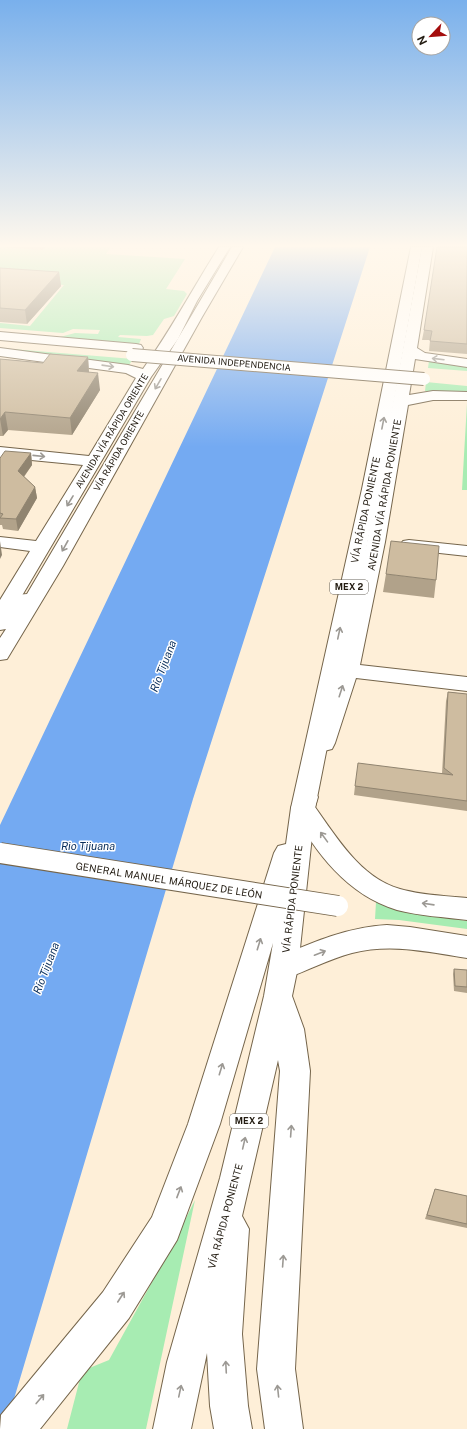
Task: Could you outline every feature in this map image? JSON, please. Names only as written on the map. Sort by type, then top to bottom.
[{"type":"main road","name":"AVENIDA VÍA RÁPIDA ORIENTE","points":[[0,616],[144,378],[171,339],[184,314]]},
{"type":"main road","name":"VÍA RÁPIDA ORIENTE","points":[[2,652],[54,566],[199,314]]},
{"type":"main road","name":"VÍA RÁPIDA PONIENTE","points":[[172,1429],[186,1362],[236,1178],[281,982],[303,808],[370,489],[404,314]]},
{"type":"main road","name":"AVENIDA VÍA RÁPIDA PONIENTE","points":[[303,808],[348,670],[376,542],[417,314]]},
{"type":"main road","name":"AVENIDA INDEPENDENCIA","points":[[0,336],[134,351],[423,375],[467,374]]},
{"type":"main road","name":"AVENIDA INDEPENDENCIA","points":[[0,344],[134,351]]},
{"type":"main road","points":[[410,350],[421,357],[467,363]]},
{"type":"main road","points":[[0,352],[128,369],[138,372],[144,378]]},
{"type":"main road","name":"AVENIDA INDEPENDENCIA","points":[[423,375],[438,380]]},
{"type":"main road","points":[[453,382],[467,383]]},
{"type":"main road","points":[[401,402],[420,396],[467,396]]},
{"type":"main road","points":[[119,451],[128,405]]},
{"type":"main road","points":[[370,489],[395,438]]},
{"type":"main road","points":[[0,452],[94,461]]},
{"type":"main road","points":[[0,542],[43,547]]},
{"type":"main road","points":[[376,542],[467,551]]},
{"type":"main road","points":[[0,624],[54,566]]},
{"type":"main road","points":[[348,670],[467,684]]},
{"type":"main road","points":[[303,808],[346,868],[367,885],[397,899],[467,909]]},
{"type":"main road","points":[[15,1429],[116,1305],[165,1228],[204,1124],[284,861],[303,808]]},
{"type":"main road","points":[[284,1429],[281,1417],[276,1369],[295,1071],[281,982],[333,948],[377,937],[397,937],[467,947]]},
{"type":"main road","points":[[233,1429],[229,1406],[224,1334],[236,1178]]},
{"type":"street","name":"GENERAL MANUEL MÁRQUEZ DE LEÓN","points":[[0,853],[338,906]]},
{"type":"green space","points":[[40,314],[175,314],[174,316],[164,319],[153,335],[120,335],[118,337],[141,339],[139,344],[60,337],[75,333],[98,334],[100,330],[73,329],[63,333],[0,328],[0,323],[30,326]]},
{"type":"green space","points":[[0,348],[133,359],[129,365]]},
{"type":"green space","points":[[429,361],[467,366],[467,371],[428,368]]},
{"type":"green space","points":[[426,382],[467,386],[467,392],[425,391]]},
{"type":"green space","points":[[467,403],[467,490],[462,490]]},
{"type":"green space","points":[[376,902],[400,910],[467,921],[467,929],[399,920],[375,919]]},
{"type":"green space","points":[[195,1200],[146,1429],[67,1429],[82,1371],[109,1360],[173,1244]]},
{"type":"water","name":"Rio Tijuana","points":[[243,314],[349,314],[193,799],[5,1429],[0,1429],[0,825]]},
{"type":"building","points":[[427,314],[467,314],[467,344],[430,341],[432,331],[424,330]]},
{"type":"building","points":[[50,354],[88,357],[77,371],[98,373],[70,418],[5,412],[0,419],[0,359],[43,363]]},
{"type":"building","points":[[5,451],[31,453],[18,471],[35,487],[16,519],[0,518],[3,514],[0,513],[0,458]]},
{"type":"building","points":[[391,541],[439,546],[436,580],[386,574]]},
{"type":"building","points":[[448,692],[467,694],[467,801],[355,786],[358,763],[453,775],[444,768]]},
{"type":"building","points":[[454,969],[467,970],[467,987],[455,986]]},
{"type":"building","points":[[435,1189],[467,1196],[467,1224],[427,1215]]},
{"type":"water label","name":"Río Tijuana","points":[[163,666]]},
{"type":"water label","name":"Río Tijuana","points":[[46,968]]}]
